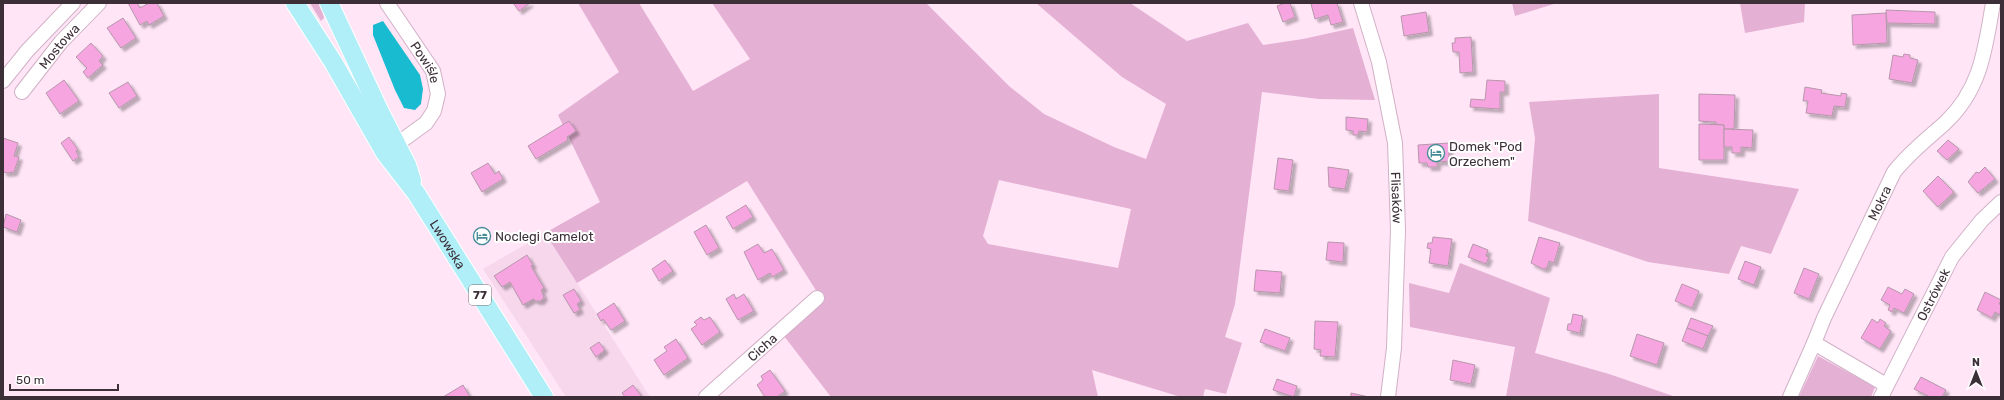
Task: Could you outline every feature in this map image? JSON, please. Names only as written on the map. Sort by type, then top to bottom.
[{"type":"main road","name":"Lwowska","points":[[295,3],[391,149],[416,193],[544,397]]},
{"type":"main road","name":"Lwowska","points":[[330,8],[330,37],[334,62]]},
{"type":"main road","name":"Lwowska","points":[[330,8],[344,32],[391,149]]},
{"type":"street","name":"Mostowa","points":[[3,81],[26,51],[73,3]]},
{"type":"street","name":"Mostowa","points":[[22,92],[61,42],[99,3]]},
{"type":"street","name":"Powiśle","points":[[387,3],[433,71],[438,94],[434,111],[426,123],[391,149]]},
{"type":"street","name":"Flisaków","points":[[1361,3],[1379,62],[1394,143],[1398,230],[1394,348],[1388,397]]},
{"type":"street","name":"Mokra","points":[[1790,397],[1827,311],[1894,172],[1909,154],[1950,117],[1964,102],[1976,80],[1986,51],[1993,3]]},
{"type":"street","name":"Ostrówek","points":[[1883,391],[1952,258],[1982,220],[2001,202]]},
{"type":"street","name":"Cicha","points":[[706,397],[818,298]]},
{"type":"street","points":[[1814,343],[1883,391]]},
{"type":"shaded area","points":[[310,3],[321,3],[324,18],[321,21]]},
{"type":"shaded area","points":[[578,3],[639,3],[693,91],[750,59],[712,3],[926,3],[1009,86],[1044,114],[1114,147],[1146,159],[1166,104],[1122,77],[1036,3],[1130,3],[1187,41],[1248,23],[1263,45],[1303,39],[1353,28],[1375,100],[1319,99],[1262,92],[1235,304],[1225,337],[1242,343],[1226,394],[1205,389],[1203,397],[1181,397],[1092,370],[1098,397],[831,397],[784,336],[817,292],[747,181],[577,283],[545,233],[600,202],[558,115],[619,72]],"holes":[[[999,180],[1131,209],[1118,268],[988,244],[983,236]]]},
{"type":"shaded area","points":[[1512,3],[1557,3],[1515,16]]},
{"type":"shaded area","points":[[1740,3],[1816,3],[1805,4],[1804,22],[1745,33]]},
{"type":"shaded area","points":[[1659,94],[1659,168],[1799,189],[1771,254],[1741,246],[1729,274],[1648,262],[1528,221],[1535,138],[1529,102]]},
{"type":"shaded area","points":[[545,233],[650,397],[566,397],[483,269]]},
{"type":"shaded area","points":[[1460,263],[1550,298],[1535,353],[1609,374],[1676,397],[1506,397],[1515,347],[1410,327],[1409,283],[1449,293]]},
{"type":"shaded area","points":[[1818,356],[1875,387],[1871,397],[1799,397]]},
{"type":"water","points":[[383,21],[420,75],[423,89],[421,104],[415,110],[404,108],[395,90],[373,35],[373,25]]},
{"type":"building","points":[[128,3],[137,3],[140,8],[149,3],[157,3],[164,16],[149,25],[147,21],[140,25]]},
{"type":"building","points":[[513,3],[530,3],[519,11]]},
{"type":"building","points":[[1290,3],[1295,17],[1283,22],[1277,6]]},
{"type":"building","points":[[1337,3],[1343,22],[1331,25],[1328,15],[1315,19],[1311,4]]},
{"type":"building","points":[[1886,10],[1935,12],[1935,24],[1887,23]]},
{"type":"building","points":[[1426,12],[1429,32],[1404,36],[1401,16]]},
{"type":"building","points":[[1886,13],[1887,43],[1853,45],[1852,15]]},
{"type":"building","points":[[123,18],[136,38],[121,48],[107,28]]},
{"type":"building","points":[[1471,37],[1473,72],[1460,73],[1459,52],[1453,52],[1452,43],[1455,43],[1455,38]]},
{"type":"building","points":[[91,43],[103,56],[99,61],[103,65],[88,78],[83,72],[87,68],[76,57]]},
{"type":"building","points":[[1904,54],[1910,55],[1910,58],[1918,60],[1912,83],[1889,79],[1893,55],[1903,57]]},
{"type":"building","points":[[64,80],[79,101],[60,114],[46,93]]},
{"type":"building","points":[[1487,80],[1505,81],[1505,92],[1500,92],[1500,109],[1470,107],[1471,99],[1485,100]]},
{"type":"building","points":[[128,82],[137,96],[119,108],[109,93]]},
{"type":"building","points":[[1805,87],[1822,90],[1821,93],[1841,96],[1841,93],[1847,94],[1845,107],[1834,106],[1832,116],[1806,113],[1808,101],[1803,101]]},
{"type":"building","points":[[1699,94],[1735,95],[1734,129],[1724,129],[1724,125],[1716,124],[1716,122],[1699,121]]},
{"type":"building","points":[[1346,117],[1368,119],[1367,132],[1359,131],[1358,135],[1353,135],[1353,131],[1346,130]]},
{"type":"building","points":[[569,121],[576,131],[567,137],[568,140],[536,159],[528,146]]},
{"type":"building","points":[[1699,124],[1724,125],[1724,160],[1699,160]]},
{"type":"building","points":[[1724,129],[1753,130],[1752,148],[1741,147],[1741,153],[1732,153],[1732,147],[1724,147]]},
{"type":"building","points":[[69,137],[78,150],[76,151],[79,157],[73,161],[61,143]]},
{"type":"building","points":[[3,138],[18,143],[14,156],[19,157],[14,172],[3,172]]},
{"type":"building","points":[[1948,140],[1959,149],[1947,160],[1937,151]]},
{"type":"building","points":[[1449,143],[1449,161],[1437,162],[1437,167],[1428,167],[1427,163],[1419,163],[1418,145]]},
{"type":"building","points":[[1278,158],[1293,160],[1289,191],[1274,189]]},
{"type":"building","points":[[488,163],[495,174],[499,171],[503,179],[482,192],[471,173]]},
{"type":"building","points":[[1328,167],[1349,170],[1345,189],[1329,187]]},
{"type":"building","points":[[1985,167],[1995,179],[1978,193],[1968,182],[1976,172],[1979,173]]},
{"type":"building","points":[[1938,176],[1954,192],[1938,207],[1923,191]]},
{"type":"building","points":[[746,205],[753,217],[733,229],[726,217]]},
{"type":"building","points":[[6,214],[21,220],[17,232],[3,227]]},
{"type":"building","points":[[706,225],[719,248],[707,255],[694,232]]},
{"type":"building","points":[[1433,237],[1452,239],[1448,266],[1429,263],[1431,249],[1427,248],[1428,243],[1432,243]]},
{"type":"building","points":[[1539,237],[1560,243],[1554,263],[1549,261],[1547,268],[1543,269],[1531,263]]},
{"type":"building","points":[[1328,242],[1344,243],[1343,262],[1326,260]]},
{"type":"building","points":[[758,244],[764,253],[772,249],[784,270],[772,277],[770,273],[758,280],[744,252]]},
{"type":"building","points":[[1473,244],[1488,250],[1486,256],[1489,257],[1486,264],[1468,257]]},
{"type":"building","points":[[527,255],[533,265],[531,266],[544,288],[541,290],[544,297],[541,301],[536,301],[533,299],[523,305],[510,282],[502,287],[494,276]]},
{"type":"building","points":[[665,260],[673,271],[659,281],[652,269]]},
{"type":"building","points":[[1745,261],[1761,267],[1754,285],[1738,279]]},
{"type":"building","points":[[1804,268],[1819,274],[1809,299],[1794,293]]},
{"type":"building","points":[[1256,270],[1282,272],[1280,293],[1254,291]]},
{"type":"building","points":[[1682,284],[1699,291],[1692,308],[1675,301]]},
{"type":"building","points":[[1888,287],[1902,294],[1905,289],[1914,294],[1904,313],[1894,308],[1892,312],[1888,310],[1890,305],[1881,300]]},
{"type":"building","points":[[574,289],[581,301],[577,304],[580,310],[574,313],[563,295]]},
{"type":"building","points":[[1985,292],[2001,300],[1999,304],[2001,305],[2000,315],[1995,312],[1992,318],[1977,310]]},
{"type":"building","points":[[734,294],[736,299],[744,294],[754,311],[738,320],[726,299]]},
{"type":"building","points":[[614,303],[625,321],[611,330],[603,319],[601,321],[597,314]]},
{"type":"building","points":[[1573,314],[1583,316],[1580,333],[1567,330],[1568,324],[1571,324]]},
{"type":"building","points":[[701,317],[704,320],[710,317],[720,332],[702,345],[691,329],[697,325],[694,322]]},
{"type":"building","points":[[1691,318],[1713,326],[1708,336],[1687,328]]},
{"type":"building","points":[[1872,319],[1878,323],[1880,319],[1886,323],[1884,326],[1891,331],[1880,349],[1861,338]]},
{"type":"building","points":[[1315,321],[1338,322],[1335,357],[1320,356],[1321,350],[1314,349]]},
{"type":"building","points":[[1687,328],[1708,336],[1703,349],[1682,341]]},
{"type":"building","points":[[1265,329],[1290,338],[1285,351],[1260,342]]},
{"type":"building","points":[[1637,334],[1664,343],[1657,365],[1630,356]]},
{"type":"building","points":[[676,339],[688,358],[664,375],[654,360],[667,351],[664,347]]},
{"type":"building","points":[[599,342],[605,350],[596,357],[590,348]]},
{"type":"building","points":[[1453,360],[1475,365],[1471,384],[1450,380]]},
{"type":"building","points":[[770,370],[785,391],[777,397],[765,397],[757,385],[763,380],[761,376]]},
{"type":"building","points":[[1921,377],[1946,390],[1942,397],[1930,397],[1914,389]]},
{"type":"building","points":[[1277,379],[1297,386],[1294,397],[1273,390]]},
{"type":"building","points":[[463,385],[470,397],[443,397]]},
{"type":"building","points":[[633,385],[642,397],[625,397],[622,393]]},
{"type":"building","points":[[1351,393],[1369,397],[1351,397]]},
{"type":"place","name":"Domek \"Pod Orzechem\"","points":[[1436,153]]},
{"type":"place","name":"Noclegi Camelot","points":[[482,236]]}]
